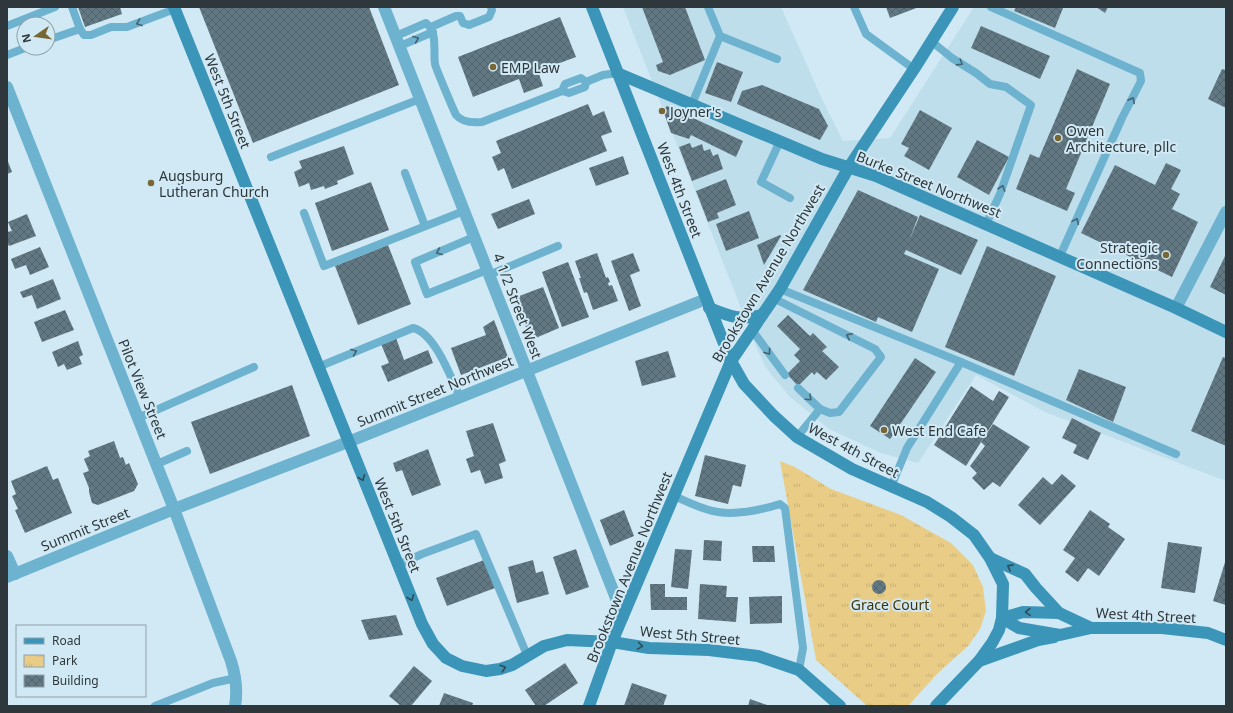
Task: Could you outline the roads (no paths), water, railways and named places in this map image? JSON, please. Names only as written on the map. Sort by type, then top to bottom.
[{"type":"street","name":"4 1/2 Street West","points":[[384,7],[623,616]]},
{"type":"street","name":"West 4th Street","points":[[592,7],[731,361],[744,384],[774,416],[797,437],[826,455],[852,469],[927,502],[951,517],[974,535],[990,558],[1003,584],[1002,618],[1023,612],[1059,613],[1091,628],[1162,628],[1208,634],[1226,640]]},
{"type":"street","name":"Brookstown Avenue Northwest","points":[[589,706],[612,642],[731,361],[776,294],[849,167],[953,7]]},
{"type":"street","name":"West 5th Street","points":[[175,8],[422,624],[433,644],[446,658],[462,666],[486,671],[500,669],[544,646],[567,640],[612,642],[649,648],[709,650],[758,656],[799,670],[840,706]]},
{"type":"street","name":"Burke Street Northwest","points":[[618,73],[822,159],[876,176],[1060,256],[1226,332]]},
{"type":"street","name":"Pilot View Street","points":[[7,87],[157,464],[229,654],[236,678],[237,694],[235,706]]},
{"type":"street","points":[[1176,308],[1226,212]]},
{"type":"street","points":[[708,304],[731,317],[752,318],[762,315]]},
{"type":"street","name":"Summit Street Northwest","points":[[174,509],[348,442],[527,370],[708,304]]},
{"type":"street","name":"Summit Street","points":[[11,576],[174,509]]},
{"type":"street","points":[[7,556],[11,576]]},
{"type":"street","points":[[990,558],[1025,574],[1059,613]]},
{"type":"street","points":[[936,706],[979,661],[999,630],[1002,618],[1019,628],[1060,635]]},
{"type":"street","points":[[979,661],[1038,640],[1091,628]]},
{"type":"lane","points":[[7,26],[55,7]]},
{"type":"lane","points":[[72,7],[80,29],[84,35],[91,35],[111,27],[126,27],[175,8]]},
{"type":"lane","points":[[398,41],[456,16],[460,16],[463,23],[468,25],[489,17],[492,10],[491,7]]},
{"type":"lane","points":[[692,104],[720,36],[708,7]]},
{"type":"lane","points":[[854,7],[866,34],[914,69]]},
{"type":"lane","points":[[991,7],[1140,73],[1141,82],[1122,118],[1060,256]]},
{"type":"lane","points":[[430,27],[434,39],[435,64],[456,115],[465,121],[475,123],[482,122],[562,91],[569,93],[585,87],[586,82],[603,75],[618,73]]},
{"type":"lane","points":[[56,37],[80,29]]},
{"type":"lane","points":[[720,36],[777,59]]},
{"type":"lane","points":[[931,41],[952,58],[990,84],[1006,87],[1032,105],[1000,194],[986,224]]},
{"type":"lane","points":[[271,157],[420,99]]},
{"type":"lane","points":[[780,141],[762,182],[790,198]]},
{"type":"lane","points":[[405,173],[425,226]]},
{"type":"lane","points":[[304,213],[324,266],[464,211]]},
{"type":"lane","points":[[474,237],[415,262],[427,294],[558,246]]},
{"type":"lane","points":[[776,294],[875,349],[881,357],[839,412],[830,414],[820,409],[798,388]]},
{"type":"lane","points":[[776,294],[961,362],[1176,454]]},
{"type":"lane","points":[[318,367],[412,328],[420,330],[430,340],[446,365],[460,397]]},
{"type":"lane","points":[[752,330],[785,375]]},
{"type":"lane","points":[[892,487],[907,448],[961,362]]},
{"type":"lane","points":[[138,418],[254,367]]},
{"type":"lane","points":[[797,437],[820,409]]},
{"type":"lane","points":[[157,464],[187,451]]},
{"type":"lane","points":[[674,496],[700,507],[719,512],[737,512],[780,504],[785,508],[803,648],[799,670]]},
{"type":"lane","points":[[398,565],[422,554],[476,534],[527,655]]},
{"type":"lane","points":[[155,706],[213,683],[236,678]]},
{"type":"place","name":"EMP Law","points":[[493,67]]},
{"type":"place","name":"Joyner's","points":[[662,111]]},
{"type":"place","name":"Owen Architecture, pllc","points":[[1058,138]]},
{"type":"place","name":"Augsburg Lutheran Church","points":[[151,183]]},
{"type":"place","name":"Strategic Connections","points":[[1166,255]]},
{"type":"place","name":"West End Cafe","points":[[884,430]]},
{"type":"park label","name":"Grace Court","points":[[890,604]]}]
